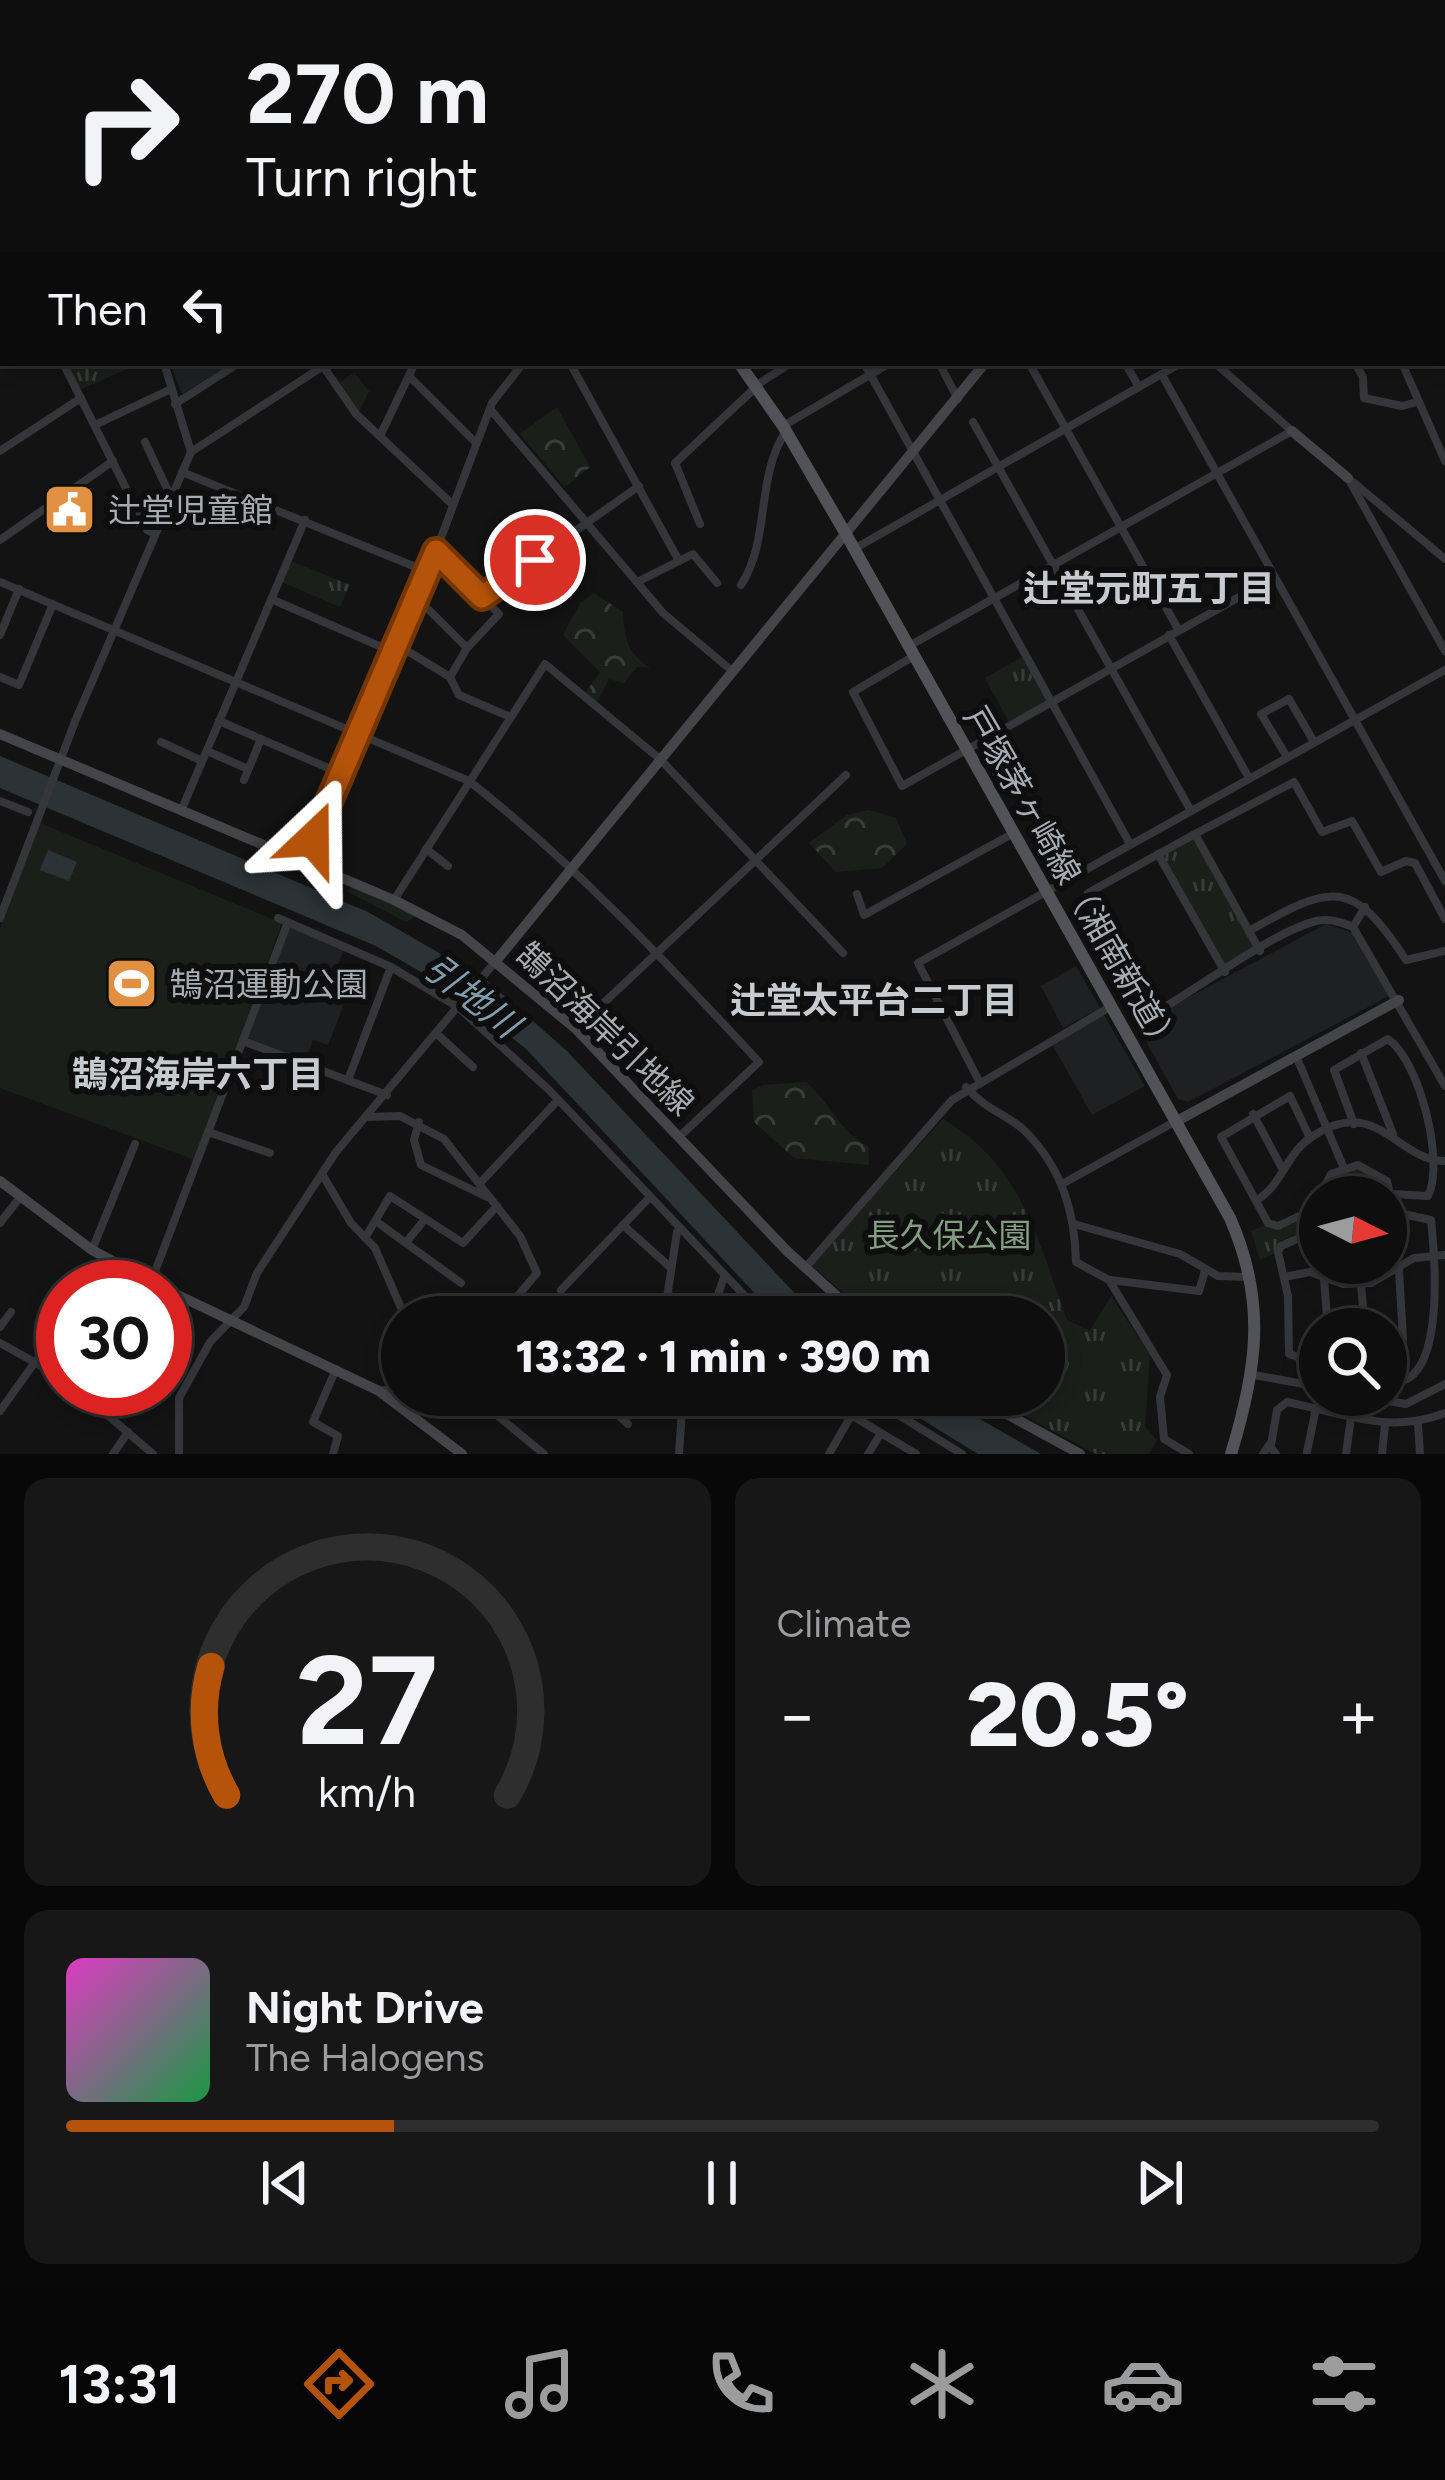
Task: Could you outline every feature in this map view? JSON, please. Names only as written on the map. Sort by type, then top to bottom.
[{"type":"main road","name":"戸塚茅ヶ崎線（湘南新道）","points":[[741,366],[784,428],[850,543],[1230,1218],[1252,1277],[1258,1332],[1254,1375],[1232,1454]]},
{"type":"street","points":[[65,366],[155,534]]},
{"type":"street","points":[[165,366],[191,452]]},
{"type":"street","points":[[175,404],[234,366]]},
{"type":"street","points":[[0,918],[58,763],[191,452],[321,366]]},
{"type":"street","points":[[325,366],[356,413],[453,505]]},
{"type":"street","points":[[380,436],[414,366]]},
{"type":"street","points":[[302,862],[428,572],[490,409],[521,366]]},
{"type":"street","points":[[572,366],[679,561]]},
{"type":"street","points":[[700,524],[675,463],[756,387],[787,366]]},
{"type":"street","points":[[866,366],[1130,844]]},
{"type":"street","points":[[741,585],[754,557],[772,457],[784,428],[885,366]]},
{"type":"street","points":[[941,366],[958,400]]},
{"type":"street","points":[[179,1454],[178,1398],[244,1307],[257,1274],[322,1174],[731,670],[850,543],[983,366]]},
{"type":"street","points":[[1031,366],[1120,526],[1249,778]]},
{"type":"street","points":[[1127,366],[1139,387]]},
{"type":"street","points":[[850,543],[938,501],[1176,366]]},
{"type":"street","points":[[1218,366],[1445,559]]},
{"type":"street","points":[[1357,366],[1364,377],[1364,398],[1402,406],[1417,402]]},
{"type":"street","points":[[1403,366],[1445,460]]},
{"type":"street","points":[[1162,375],[1445,881]]},
{"type":"street","points":[[409,376],[476,443]]},
{"type":"street","points":[[95,425],[171,389]]},
{"type":"street","points":[[0,451],[81,398]]},
{"type":"street","points":[[490,409],[663,613],[731,670]]},
{"type":"street","points":[[973,422],[1191,811]]},
{"type":"street","points":[[1275,577],[902,786],[853,692],[992,598],[1292,431]]},
{"type":"street","points":[[145,442],[171,496]]},
{"type":"street","points":[[0,540],[113,460]]},
{"type":"street","points":[[182,472],[428,572]]},
{"type":"street","points":[[1348,478],[1445,651]]},
{"type":"street","points":[[482,597],[639,486]]},
{"type":"street","points":[[181,811],[305,520]]},
{"type":"street","points":[[436,551],[499,614],[467,648],[450,677]]},
{"type":"street","points":[[639,581],[693,554],[717,583]]},
{"type":"street","points":[[0,581],[469,781],[572,865],[758,1062],[680,1138]]},
{"type":"street","points":[[0,635],[19,589]]},
{"type":"street","points":[[417,598],[467,648]]},
{"type":"street","points":[[271,599],[394,648],[450,677],[459,695],[508,716]]},
{"type":"street","points":[[0,676],[19,685],[53,604]]},
{"type":"street","points":[[394,900],[545,664],[660,759],[843,953]]},
{"type":"street","points":[[979,1081],[918,963],[1445,670]]},
{"type":"street","points":[[1287,757],[1262,714],[1288,699],[1314,742]]},
{"type":"street","points":[[219,721],[340,773]]},
{"type":"street","name":"鵠沼海岸引地線","points":[[0,734],[58,763],[394,900],[450,928],[576,1029],[836,1296]]},
{"type":"street","points":[[244,780],[261,739]]},
{"type":"street","points":[[160,742],[248,770]]},
{"type":"street","points":[[1264,770],[1275,789]]},
{"type":"street","points":[[576,1029],[846,775]]},
{"type":"street","points":[[1445,919],[1415,863],[1381,872],[1352,821],[1325,833],[1294,782],[1088,893],[1151,1008],[1158,1010],[1316,921],[1353,927],[1442,1068],[1445,1086]]},
{"type":"street","points":[[0,800],[28,812]]},
{"type":"street","points":[[857,894],[864,915],[1012,834]]},
{"type":"street","points":[[1195,834],[1260,951]]},
{"type":"street","points":[[427,849],[448,866]]},
{"type":"street","points":[[1158,854],[1225,972]]},
{"type":"street","points":[[1249,931],[1316,897],[1337,896],[1366,907],[1406,961],[1445,951]]},
{"type":"street","points":[[1353,927],[1366,907]]},
{"type":"street","points":[[278,918],[391,967],[458,1007],[558,1100],[743,1296]]},
{"type":"street","points":[[167,1260],[208,1132],[288,922]]},
{"type":"street","points":[[348,1081],[391,967]]},
{"type":"street","points":[[1062,1184],[1399,1000]]},
{"type":"street","points":[[805,1268],[966,1088],[1110,1007]]},
{"type":"street","points":[[437,1034],[472,1067]]},
{"type":"street","points":[[1354,1124],[1333,1075],[1361,1053],[1388,1040],[1395,1043],[1422,1092],[1433,1161],[1433,1192],[1407,1193]]},
{"type":"street","points":[[243,1041],[387,1095]]},
{"type":"street","points":[[1361,1053],[1394,1134],[1421,1158],[1445,1161]]},
{"type":"street","points":[[1295,1055],[1330,1128],[1342,1166]]},
{"type":"street","points":[[966,1088],[989,1112],[1025,1131],[1062,1184],[1074,1224],[1076,1262],[1109,1280],[1199,1291],[1205,1270]]},
{"type":"street","points":[[1310,1138],[1290,1096],[1221,1137],[1268,1223],[1278,1226],[1314,1209],[1324,1181],[1342,1166],[1371,1168],[1377,1176]]},
{"type":"street","points":[[481,1181],[558,1100]]},
{"type":"street","points":[[1253,1114],[1282,1168]]},
{"type":"street","points":[[364,1118],[400,1116],[419,1122],[444,1139],[481,1181],[489,1198]]},
{"type":"street","points":[[419,1122],[414,1140],[421,1165],[489,1198],[520,1236],[537,1273],[518,1296]]},
{"type":"street","points":[[1257,1200],[1276,1186],[1282,1168],[1310,1138],[1330,1128],[1354,1124],[1394,1134]]},
{"type":"street","points":[[208,1132],[270,1153]]},
{"type":"street","points":[[92,1250],[134,1144]]},
{"type":"street","points":[[322,1174],[375,1248],[395,1296]]},
{"type":"street","points":[[0,1181],[109,1260]]},
{"type":"street","points":[[0,1223],[21,1196]]},
{"type":"street","points":[[365,1238],[390,1196],[463,1243],[497,1206]]},
{"type":"street","points":[[561,1290],[648,1199]]},
{"type":"street","points":[[1407,1213],[1427,1215],[1440,1256],[1442,1345],[1432,1367],[1407,1379]]},
{"type":"street","points":[[408,1240],[425,1219]]},
{"type":"street","points":[[377,1222],[408,1240],[461,1283]]},
{"type":"street","points":[[1074,1224],[1180,1254],[1205,1270],[1252,1277]]},
{"type":"street","points":[[623,1225],[672,1268]]},
{"type":"street","points":[[677,1230],[668,1295],[712,1313],[724,1277]]},
{"type":"street","points":[[1299,1238],[1281,1246],[1289,1354],[1299,1358]]},
{"type":"street","points":[[1407,1264],[1414,1258],[1440,1256]]},
{"type":"street","points":[[1285,1277],[1299,1274]]},
{"type":"street","points":[[1109,1280],[1167,1375],[1160,1397],[1164,1438],[1189,1454]]},
{"type":"street","points":[[1362,1284],[1364,1308]]},
{"type":"street","points":[[192,1301],[380,1391],[461,1454]]},
{"type":"street","points":[[0,1327],[11,1312]]},
{"type":"street","points":[[0,1343],[36,1359],[0,1411]]},
{"type":"street","points":[[333,1454],[338,1436],[313,1422],[336,1369]]},
{"type":"street","points":[[1254,1375],[1299,1383]]},
{"type":"street","points":[[1407,1404],[1445,1384]]},
{"type":"street","points":[[1344,1416],[1385,1425],[1418,1424],[1445,1409],[1436,1391]]},
{"type":"street","points":[[1263,1454],[1273,1450],[1282,1404],[1299,1406]]},
{"type":"street","points":[[109,1416],[153,1454]]},
{"type":"street","points":[[498,1416],[544,1454]]},
{"type":"street","points":[[619,1416],[628,1424]]},
{"type":"street","points":[[680,1454],[682,1416]]},
{"type":"street","points":[[829,1454],[850,1416]]},
{"type":"street","points":[[853,1416],[910,1453]]},
{"type":"street","points":[[900,1416],[962,1454]]},
{"type":"street","points":[[1010,1416],[1080,1454]]},
{"type":"street","points":[[1306,1453],[1314,1416]]},
{"type":"street","points":[[1346,1454],[1348,1417]]},
{"type":"street","points":[[1418,1424],[1420,1454]]},
{"type":"street","points":[[1382,1454],[1385,1425]]},
{"type":"street","points":[[113,1454],[128,1432]]},
{"type":"street","points":[[868,1454],[880,1433]]},
{"type":"shaded area","points":[[171,366],[227,366],[182,394]]},
{"type":"shaded area","points":[[1326,924],[1353,933],[1391,995],[1188,1102],[1178,1099],[1137,1025]]},
{"type":"shaded area","points":[[289,927],[344,949],[331,983],[349,991],[328,1045],[313,1040],[305,1061],[246,1040]]},
{"type":"shaded area","points":[[1076,966],[1100,1008],[1063,1028],[1041,986]]},
{"type":"shaded area","points":[[1104,1015],[1145,1086],[1092,1115],[1052,1044]]},
{"type":"green space","points":[[67,366],[134,366],[79,390]]},
{"type":"green space","points":[[354,372],[369,391],[359,412],[339,383]]},
{"type":"green space","points":[[557,407],[590,467],[565,487],[520,434]]},
{"type":"green space","points":[[291,561],[350,585],[340,607],[282,582]]},
{"type":"green space","points":[[594,593],[623,612],[628,644],[650,668],[637,667],[624,683],[609,679],[597,702],[586,692],[600,672],[563,635],[580,603]]},
{"type":"green space","points":[[1022,657],[1046,701],[1009,722],[985,678]]},
{"type":"green space","points":[[869,810],[896,818],[907,844],[882,868],[836,872],[809,843],[847,815]]},
{"type":"green space","name":"鵠沼運動公園","points":[[40,823],[282,923],[195,1160],[0,1088],[0,929]]},
{"type":"green space","points":[[1195,834],[1260,951],[1225,972],[1158,854]]},
{"type":"green space","points":[[355,884],[421,913],[406,922],[347,891]]},
{"type":"green space","points":[[806,1082],[850,1133],[869,1147],[869,1165],[794,1158],[754,1122],[752,1090]]},
{"type":"green space","name":"長久保公園","points":[[943,1119],[970,1138],[1009,1182],[1035,1233],[1058,1296],[847,1296],[811,1265]]},
{"type":"green space","points":[[1356,1167],[1372,1176],[1335,1176]]},
{"type":"green space","points":[[1299,1221],[1299,1233],[1280,1241],[1275,1253],[1260,1260],[1251,1231],[1266,1225],[1277,1230]]},
{"type":"green space","name":"長久保公園","points":[[1111,1296],[1150,1355],[1145,1426],[1157,1440],[1149,1454],[1096,1454],[1026,1416],[1065,1416],[1065,1315],[1090,1331]]},
{"type":"water","name":"引地川","points":[[0,756],[368,912],[486,980],[567,1051],[797,1296],[757,1296],[526,1049],[454,991],[376,946],[0,788]]},
{"type":"water","points":[[48,850],[77,862],[69,881],[40,870]]},
{"type":"water","points":[[916,1416],[975,1416],[1041,1454],[978,1454]]},
{"type":"place","name":"辻堂児童館","points":[[69,510]]},
{"type":"place","name":"鵠沼運動公園","points":[[131,984]]},
{"type":"district","name":"辻堂元町五丁目","points":[[1149,588]]},
{"type":"district","name":"辻堂太平台二丁目","points":[[874,1000]]},
{"type":"district","name":"鵠沼海岸六丁目","points":[[198,1074]]},
{"type":"route","points":[[313,839],[436,551],[482,597],[535,560]]}]
